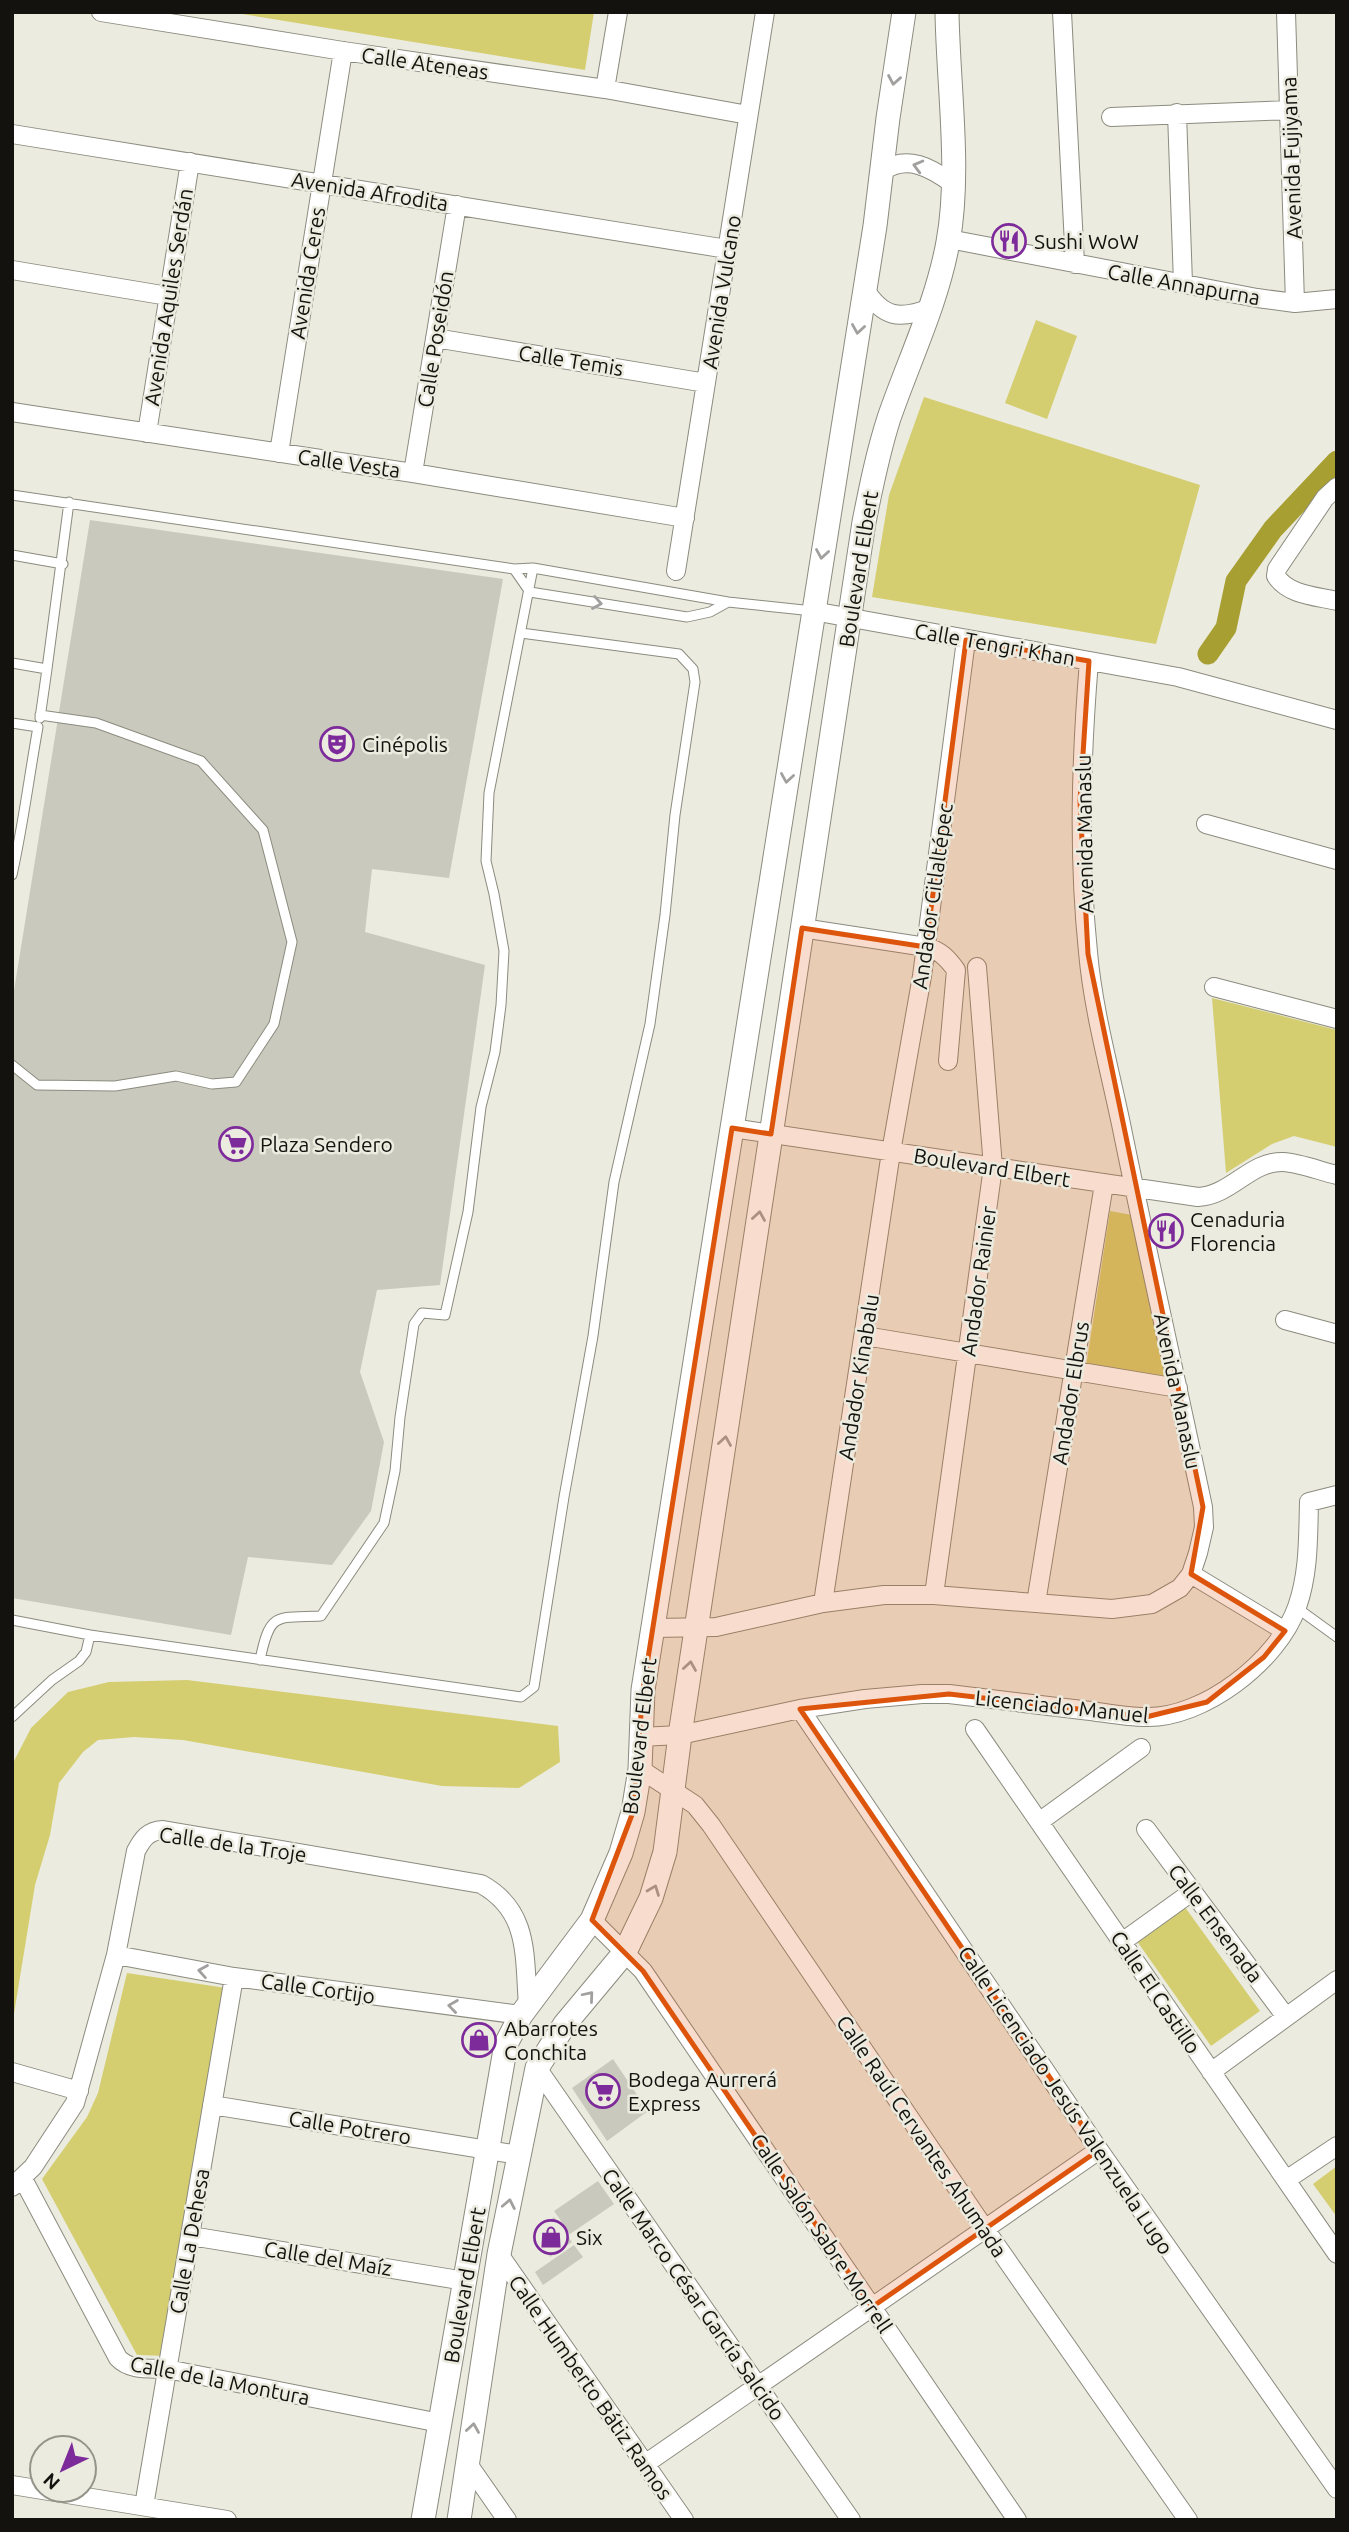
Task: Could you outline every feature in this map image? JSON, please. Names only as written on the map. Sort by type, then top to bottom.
[{"type":"street","name":"Calle Ateneas","points":[[101,12],[211,21],[343,51],[605,89],[748,115]]},
{"type":"street","points":[[605,89],[618,12]]},
{"type":"street","name":"Avenida Vulcano","points":[[676,572],[765,12]]},
{"type":"street","name":"Boulevard Elbert","points":[[423,2520],[506,2044],[524,2010],[592,1920],[621,1853],[633,1812],[640,1769],[643,1690],[883,171],[904,12]]},
{"type":"street","name":"Boulevard Elbert","points":[[459,2520],[499,2254],[537,2068],[565,2024],[625,1952],[660,1875],[864,522],[876,463],[889,419],[931,308],[949,239],[952,183],[947,12]]},
{"type":"street","points":[[1062,12],[1075,264]]},
{"type":"street","name":"Avenida Fujiyama","points":[[1286,12],[1295,303]]},
{"type":"street","name":"Avenida Ceres","points":[[279,453],[343,51]]},
{"type":"street","points":[[1111,117],[1289,110]]},
{"type":"street","points":[[1177,113],[1183,284]]},
{"type":"street","name":"Avenida Afrodita","points":[[12,134],[727,249]]},
{"type":"street","name":"Avenida Aquiles Serdán","points":[[147,433],[190,162]]},
{"type":"street","points":[[883,171],[895,164],[917,164],[952,183]]},
{"type":"street","name":"Calle Poseidón","points":[[413,472],[457,205]]},
{"type":"street","name":"Calle Annapurna","points":[[949,239],[1257,298],[1295,303],[1337,299]]},
{"type":"street","points":[[12,270],[168,296]]},
{"type":"street","points":[[864,288],[878,306],[895,315],[931,308]]},
{"type":"street","name":"Calle Temis","points":[[435,338],[706,383]]},
{"type":"street","name":"Calle Vesta","points":[[12,412],[413,472],[685,518]]},
{"type":"street","points":[[1331,493],[1277,569],[1276,576],[1281,584],[1289,589],[1337,601]]},
{"type":"street","name":"Calle Tengri Khan","points":[[813,611],[1178,677],[1337,720]]},
{"type":"street","name":"Andador Citlaltépec","points":[[891,1152],[926,947],[966,640]]},
{"type":"street","name":"Avenida Manaslu","points":[[1089,661],[1080,801],[1088,954],[1134,1188],[1203,1507],[1204,1527],[1191,1574]]},
{"type":"street","points":[[1206,824],[1337,860]]},
{"type":"street","points":[[803,928],[936,949],[956,970],[948,1061]]},
{"type":"street","name":"Andador Rainier","points":[[934,1595],[993,1167],[977,967]]},
{"type":"street","points":[[1214,987],[1337,1019]]},
{"type":"street","name":"Boulevard Elbert","points":[[732,1128],[1198,1198],[1213,1196],[1256,1169],[1270,1164],[1284,1162],[1337,1175]]},
{"type":"street","name":"Andador Kinabalu","points":[[823,1603],[891,1152]]},
{"type":"street","name":"Andador Elbrus","points":[[1036,1603],[1104,1184]]},
{"type":"street","points":[[1285,1320],[1337,1334]]},
{"type":"street","points":[[865,1336],[1178,1388]]},
{"type":"street","name":"Licenciado Manuel","points":[[640,1737],[680,1735],[800,1709],[922,1694],[949,1694],[1146,1717],[1170,1715],[1207,1702],[1264,1657],[1285,1632],[1297,1608],[1307,1564],[1309,1502],[1337,1495]]},
{"type":"street","points":[[653,1628],[716,1627],[823,1603],[884,1595],[934,1595],[1112,1609],[1152,1604],[1180,1588],[1191,1574],[1285,1632]]},
{"type":"street","name":"Calle Licenciado Jesús Valenzuela Lugo","points":[[800,1709],[1099,2150],[1337,2489]]},
{"type":"street","name":"Calle El Castillo","points":[[975,1730],[1337,2254]]},
{"type":"street","points":[[1039,1822],[1141,1748]]},
{"type":"street","name":"Calle Raúl Cervantes Ahumada","points":[[640,1769],[695,1805],[711,1825],[985,2229],[1188,2520]]},
{"type":"street","name":"Calle Ensenada","points":[[1146,1829],[1286,2017]]},
{"type":"street","name":"Calle de la Troje","points":[[18,2183],[70,2114],[79,2091],[116,1955],[136,1851],[143,1838],[153,1831],[163,1830],[481,1884],[505,1902],[520,1927],[524,2010]]},
{"type":"street","points":[[1122,1942],[1193,1891]]},
{"type":"street","name":"Calle Salón Sabre Morrell","points":[[592,1920],[625,1952],[657,1991],[1017,2520]]},
{"type":"street","name":"Calle Cortijo","points":[[116,1955],[234,1977],[524,2010]]},
{"type":"street","name":"Calle La Dehesa","points":[[144,2506],[234,1977]]},
{"type":"street","points":[[1211,2072],[1337,1980]]},
{"type":"street","name":"Calle Marco César García Salcido","points":[[537,2068],[851,2520]]},
{"type":"street","points":[[12,2072],[79,2091]]},
{"type":"street","name":"Calle Potrero","points":[[212,2105],[519,2155]]},
{"type":"street","points":[[1286,2180],[1337,2146]]},
{"type":"street","points":[[645,2464],[1099,2150]]},
{"type":"street","name":"Calle de la Montura","points":[[18,2183],[118,2358],[124,2364],[132,2368],[167,2369],[440,2423]]},
{"type":"street","name":"Calle del Maíz","points":[[191,2236],[465,2281]]},
{"type":"street","name":"Calle Humberto Bátiz Ramos","points":[[499,2254],[684,2520]]},
{"type":"street","points":[[468,2464],[507,2520]]},
{"type":"street","points":[[12,2485],[216,2519]]},
{"type":"lane","points":[[12,495],[514,569],[533,568],[728,601],[813,611]]},
{"type":"lane","points":[[12,876],[40,715],[63,564],[69,502]]},
{"type":"lane","points":[[12,555],[63,564]]},
{"type":"lane","points":[[260,1660],[271,1624],[278,1618],[321,1616],[384,1523],[395,1471],[414,1324],[422,1313],[445,1315],[468,1212],[481,1107],[495,1052],[501,1005],[503,951],[486,861],[489,793],[533,568]]},
{"type":"lane","points":[[514,569],[530,592],[687,617],[710,612],[728,601]]},
{"type":"lane","points":[[12,1620],[90,1635],[521,1697],[534,1688],[593,1336],[614,1182],[652,1012],[675,815],[695,682],[693,669],[679,654],[521,633]]},
{"type":"lane","points":[[12,663],[47,669]]},
{"type":"lane","points":[[12,1065],[37,1085],[115,1086],[176,1076],[212,1084],[236,1082],[274,1024],[292,942],[263,830],[201,761],[96,723],[40,715]]},
{"type":"lane","points":[[12,723],[38,727]]},
{"type":"lane","points":[[1297,1608],[1337,1637]]},
{"type":"lane","points":[[12,1717],[52,1680],[79,1661],[86,1652],[90,1635]]},
{"type":"highlighted area","points":[[966,640],[1089,661],[1080,801],[1088,954],[1203,1507],[1191,1574],[1285,1631],[1264,1657],[1207,1702],[1146,1717],[949,1694],[800,1709],[1099,2150],[872,2307],[643,1971],[592,1920],[633,1812],[643,1690],[732,1128],[771,1134],[802,928],[926,947]]},
{"type":"shaded area","points":[[230,12],[594,12],[585,70]]},
{"type":"shaded area","points":[[1036,320],[1077,336],[1047,419],[1005,403]]},
{"type":"shaded area","points":[[924,397],[1200,485],[1156,644],[872,597],[889,495]]},
{"type":"shaded area","points":[[1212,998],[1337,1030],[1337,1147],[1294,1136],[1272,1144],[1226,1173]]},
{"type":"shaded area","points":[[1110,1211],[1132,1215],[1167,1387],[1085,1373]]},
{"type":"shaded area","points":[[187,1680],[558,1726],[560,1762],[519,1788],[442,1786],[183,1740],[134,1737],[98,1740],[83,1752],[59,1783],[50,1835],[35,1885],[12,2026],[12,1765],[31,1728],[68,1692],[109,1682]]},
{"type":"shaded area","points":[[1182,1903],[1260,2011],[1211,2046],[1134,1937]]},
{"type":"shaded area","points":[[127,1973],[226,1988],[167,2356],[137,2355],[42,2179],[87,2117],[98,2093]]},
{"type":"shaded area","points":[[1337,2166],[1337,2217],[1313,2184]]},
{"type":"building","name":"Plaza Sendero","points":[[90,520],[503,579],[449,878],[372,869],[365,932],[485,965],[440,1285],[377,1290],[360,1372],[384,1442],[371,1511],[332,1565],[248,1557],[231,1635],[12,1598],[12,1003]]},
{"type":"building","points":[[613,2059],[648,2111],[607,2141],[572,2088]]},
{"type":"building","points":[[598,2181],[614,2204],[570,2234],[554,2211]]},
{"type":"building","points":[[554,2217],[572,2242],[550,2257],[534,2232]]},
{"type":"building","points":[[574,2245],[583,2257],[543,2285],[535,2272]]},
{"type":"waterway","points":[[1208,654],[1226,628],[1236,581],[1273,529],[1337,461]]},
{"type":"place","name":"Sushi WoW","points":[[1009,241]]},
{"type":"place","name":"Cinépolis","points":[[337,744]]},
{"type":"place","name":"Plaza Sendero","points":[[236,1144]]},
{"type":"place","name":"Cenaduria Florencia","points":[[1166,1231]]},
{"type":"place","name":"Abarrotes Conchita","points":[[479,2040]]},
{"type":"place","name":"Bodega Aurrerá Express","points":[[603,2091]]},
{"type":"place","name":"Six","points":[[551,2237]]}]
